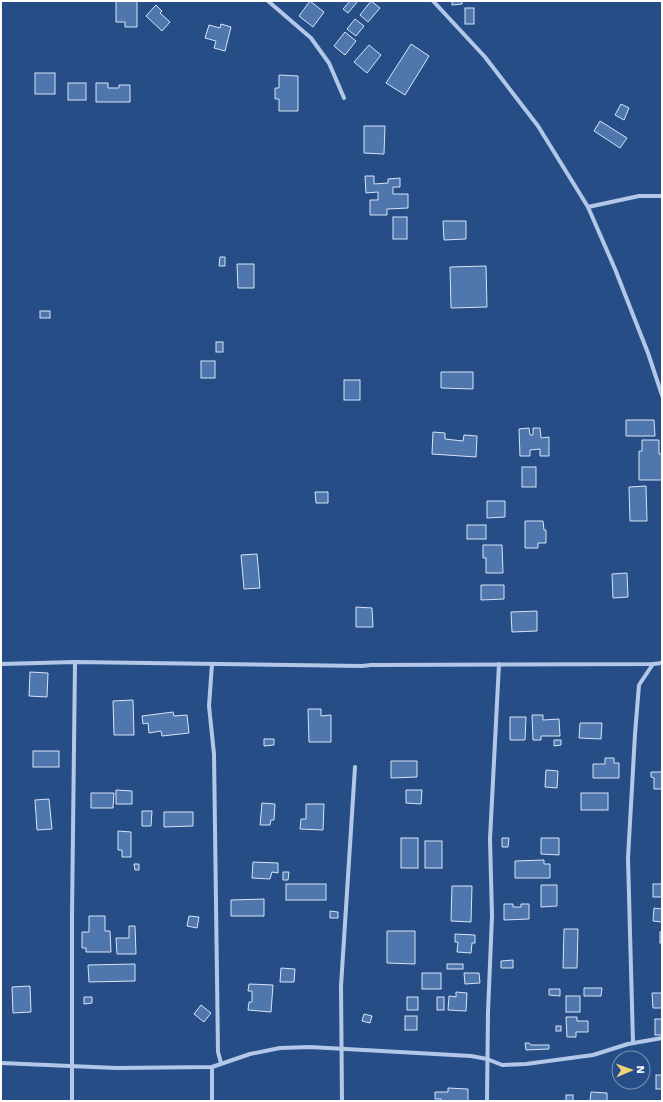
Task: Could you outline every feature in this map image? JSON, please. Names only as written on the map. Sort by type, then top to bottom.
[{"type":"street","points":[[268,1],[311,38],[329,63],[344,98]]},
{"type":"street","points":[[433,1],[485,57],[538,126],[588,207],[615,269],[648,353],[662,395]]},
{"type":"street","points":[[588,207],[639,196],[662,196]]},
{"type":"street","points":[[1,664],[75,662],[362,666],[662,663]]},
{"type":"street","points":[[72,1101],[72,916],[75,662]]},
{"type":"street","points":[[212,664],[209,706],[214,754],[218,1052],[221,1064]]},
{"type":"street","points":[[487,1101],[492,916],[490,839],[499,664]]},
{"type":"street","points":[[634,1043],[628,858],[639,685],[653,664]]},
{"type":"street","points":[[342,1101],[342,978],[355,767]]},
{"type":"street","points":[[1,1063],[116,1068],[212,1067],[250,1054],[280,1048],[310,1047],[471,1056],[487,1059],[502,1065],[526,1064],[593,1055],[634,1043],[662,1038]]},
{"type":"street","points":[[212,1067],[212,1101]]},
{"type":"building","points":[[116,1],[137,1],[137,27],[125,27],[125,22],[116,22]]},
{"type":"building","points":[[310,1],[324,12],[313,27],[299,16]]},
{"type":"building","points":[[350,1],[358,1],[348,13],[343,9]]},
{"type":"building","points":[[371,1],[380,8],[368,22],[360,15]]},
{"type":"building","points":[[452,1],[462,1],[462,4],[452,5]]},
{"type":"building","points":[[156,5],[162,11],[160,13],[170,22],[162,31],[146,16]]},
{"type":"building","points":[[465,8],[474,8],[474,24],[465,24]]},
{"type":"building","points":[[355,19],[364,26],[356,36],[347,29]]},
{"type":"building","points":[[221,24],[231,27],[225,51],[214,48],[216,41],[205,38],[209,25],[220,28]]},
{"type":"building","points":[[345,32],[356,41],[345,55],[334,46]]},
{"type":"building","points":[[411,44],[429,56],[405,95],[386,83]]},
{"type":"building","points":[[369,45],[381,55],[367,73],[354,62]]},
{"type":"building","points":[[35,73],[55,73],[55,94],[35,94]]},
{"type":"building","points":[[279,75],[298,76],[298,111],[279,111],[279,99],[275,99],[275,88],[279,88]]},
{"type":"building","points":[[68,83],[86,83],[86,100],[68,100]]},
{"type":"building","points":[[96,83],[108,83],[108,88],[119,88],[119,85],[130,85],[130,102],[96,102]]},
{"type":"building","points":[[621,104],[629,108],[624,120],[615,115]]},
{"type":"building","points":[[600,121],[627,138],[620,148],[594,131]]},
{"type":"building","points":[[364,126],[385,126],[384,154],[364,153]]},
{"type":"building","points":[[365,176],[374,176],[374,184],[388,183],[388,179],[400,178],[400,187],[393,187],[393,194],[408,194],[408,208],[387,209],[387,215],[370,215],[370,200],[378,200],[378,192],[366,193]]},
{"type":"building","points":[[393,217],[407,217],[407,239],[393,239]]},
{"type":"building","points":[[443,221],[466,221],[466,239],[444,240]]},
{"type":"building","points":[[220,257],[225,257],[225,266],[219,266]]},
{"type":"building","points":[[237,264],[254,264],[254,288],[238,288]]},
{"type":"building","points":[[486,266],[487,307],[451,308],[450,267]]},
{"type":"building","points":[[40,311],[50,311],[50,318],[40,318]]},
{"type":"building","points":[[216,342],[223,342],[223,352],[216,352]]},
{"type":"building","points":[[201,361],[215,361],[215,378],[201,378]]},
{"type":"building","points":[[441,372],[473,372],[473,389],[441,388]]},
{"type":"building","points":[[344,380],[360,380],[360,400],[344,400]]},
{"type":"building","points":[[626,420],[654,420],[655,436],[626,436]]},
{"type":"building","points":[[529,428],[530,435],[533,435],[533,428],[540,428],[541,438],[549,437],[549,456],[540,456],[540,449],[530,450],[530,456],[520,456],[519,429]]},
{"type":"building","points":[[433,432],[445,433],[445,439],[463,441],[464,435],[477,436],[476,457],[432,454]]},
{"type":"building","points":[[642,440],[659,440],[659,454],[662,454],[662,480],[639,480],[639,451],[642,451]]},
{"type":"building","points":[[522,467],[536,467],[536,487],[522,487]]},
{"type":"building","points":[[646,486],[647,521],[630,521],[629,487]]},
{"type":"building","points":[[315,492],[328,492],[328,503],[316,503]]},
{"type":"building","points":[[487,501],[505,501],[505,517],[487,518]]},
{"type":"building","points":[[525,521],[543,521],[544,530],[546,530],[546,543],[538,543],[538,548],[525,548]]},
{"type":"building","points":[[467,525],[486,525],[486,539],[467,539]]},
{"type":"building","points":[[483,545],[502,545],[503,573],[486,573],[486,558],[483,558]]},
{"type":"building","points":[[257,554],[260,588],[244,589],[241,555]]},
{"type":"building","points":[[627,573],[628,597],[613,598],[612,574]]},
{"type":"building","points":[[481,585],[504,585],[504,599],[481,600]]},
{"type":"building","points":[[356,607],[372,608],[373,627],[356,627]]},
{"type":"building","points":[[537,611],[537,631],[512,632],[511,612]]},
{"type":"building","points":[[30,672],[48,673],[47,697],[29,696]]},
{"type":"building","points":[[133,700],[134,735],[114,735],[113,701]]},
{"type":"building","points":[[308,709],[321,709],[321,716],[331,715],[331,742],[309,742]]},
{"type":"building","points":[[173,712],[174,716],[187,715],[189,733],[162,736],[161,731],[149,733],[148,723],[143,724],[142,716]]},
{"type":"building","points":[[532,715],[543,715],[543,720],[559,719],[560,736],[541,736],[541,740],[533,740]]},
{"type":"building","points":[[510,717],[526,717],[525,740],[510,740]]},
{"type":"building","points":[[580,723],[602,723],[601,739],[579,738]]},
{"type":"building","points":[[264,739],[274,739],[274,745],[264,746]]},
{"type":"building","points":[[554,740],[561,740],[561,745],[554,746]]},
{"type":"building","points":[[33,751],[59,751],[59,767],[33,767]]},
{"type":"building","points":[[605,758],[614,758],[614,763],[619,763],[619,778],[593,778],[593,764],[605,764]]},
{"type":"building","points":[[391,761],[417,761],[417,777],[391,778]]},
{"type":"building","points":[[546,770],[558,771],[557,788],[545,787]]},
{"type":"building","points":[[651,772],[662,772],[662,789],[654,789],[654,778],[651,777]]},
{"type":"building","points":[[116,790],[132,791],[132,804],[116,804]]},
{"type":"building","points":[[406,790],[422,790],[421,804],[406,803]]},
{"type":"building","points":[[91,793],[114,793],[113,808],[91,808]]},
{"type":"building","points":[[581,793],[608,793],[608,810],[581,810]]},
{"type":"building","points":[[49,799],[52,829],[37,830],[35,800]]},
{"type":"building","points":[[262,803],[275,804],[274,820],[271,820],[270,825],[260,825]]},
{"type":"building","points":[[306,804],[324,804],[323,830],[300,829],[301,819],[306,819]]},
{"type":"building","points":[[142,811],[152,811],[151,826],[142,826]]},
{"type":"building","points":[[164,812],[193,812],[193,826],[164,827]]},
{"type":"building","points":[[118,831],[131,832],[131,857],[122,857],[122,850],[118,850]]},
{"type":"building","points":[[401,838],[418,838],[418,868],[401,868]]},
{"type":"building","points":[[502,838],[509,838],[508,847],[502,847]]},
{"type":"building","points":[[541,838],[559,838],[559,855],[541,854]]},
{"type":"building","points":[[425,841],[442,841],[442,868],[425,868]]},
{"type":"building","points":[[544,860],[544,864],[550,864],[550,878],[515,878],[515,861]]},
{"type":"building","points":[[253,862],[278,863],[278,873],[272,872],[270,879],[252,878]]},
{"type":"building","points":[[134,864],[139,864],[139,870],[135,870]]},
{"type":"building","points":[[283,872],[289,872],[288,880],[283,880]]},
{"type":"building","points":[[286,884],[326,884],[326,900],[286,900]]},
{"type":"building","points":[[653,884],[662,884],[662,897],[653,897]]},
{"type":"building","points":[[541,885],[557,885],[557,906],[541,907]]},
{"type":"building","points":[[452,886],[472,886],[471,922],[451,921]]},
{"type":"building","points":[[264,899],[264,916],[231,916],[231,900]]},
{"type":"building","points":[[504,904],[513,904],[513,907],[521,907],[521,904],[529,904],[529,919],[504,920]]},
{"type":"building","points":[[654,908],[662,909],[662,922],[653,921]]},
{"type":"building","points":[[330,911],[338,912],[338,918],[330,918]]},
{"type":"building","points":[[89,916],[105,916],[105,931],[110,931],[111,952],[86,952],[86,948],[82,948],[82,932],[89,932]]},
{"type":"building","points":[[189,916],[199,917],[197,928],[187,926]]},
{"type":"building","points":[[129,926],[135,926],[136,954],[117,954],[116,938],[129,938]]},
{"type":"building","points":[[564,929],[578,929],[577,968],[563,968]]},
{"type":"building","points":[[387,931],[415,931],[415,964],[387,963]]},
{"type":"building","points":[[660,932],[662,932],[662,943],[660,943]]},
{"type":"building","points":[[455,934],[475,935],[475,943],[472,943],[471,953],[457,952],[458,942],[455,942]]},
{"type":"building","points":[[513,960],[513,968],[501,968],[501,961]]},
{"type":"building","points":[[135,964],[135,981],[89,982],[88,965]]},
{"type":"building","points":[[447,964],[463,964],[463,969],[447,969]]},
{"type":"building","points":[[281,968],[295,969],[294,982],[280,982]]},
{"type":"building","points":[[422,973],[441,973],[441,989],[422,989]]},
{"type":"building","points":[[464,973],[479,973],[480,983],[465,984]]},
{"type":"building","points":[[249,984],[273,985],[271,1012],[248,1010],[249,1002],[252,1002],[252,991],[248,991]]},
{"type":"building","points":[[30,986],[31,1012],[13,1013],[12,987]]},
{"type":"building","points":[[584,988],[602,988],[601,996],[584,996]]},
{"type":"building","points":[[549,989],[560,989],[560,996],[549,995]]},
{"type":"building","points":[[456,992],[467,993],[466,1011],[448,1010],[449,996],[456,997]]},
{"type":"building","points":[[652,993],[662,993],[662,1008],[653,1008]]},
{"type":"building","points":[[566,996],[580,996],[580,1012],[566,1012]]},
{"type":"building","points":[[84,997],[92,997],[92,1003],[84,1004]]},
{"type":"building","points":[[407,997],[418,997],[418,1010],[407,1010]]},
{"type":"building","points":[[437,997],[444,997],[444,1010],[437,1010]]},
{"type":"building","points":[[201,1005],[211,1013],[204,1022],[194,1014]]},
{"type":"building","points":[[364,1014],[372,1016],[370,1023],[362,1021]]},
{"type":"building","points":[[405,1016],[417,1016],[417,1030],[405,1030]]},
{"type":"building","points":[[566,1017],[577,1017],[577,1021],[588,1021],[588,1032],[576,1032],[576,1037],[567,1037]]},
{"type":"building","points":[[655,1019],[662,1019],[662,1035],[655,1035]]},
{"type":"building","points":[[556,1026],[561,1026],[561,1031],[556,1031]]},
{"type":"building","points":[[525,1043],[529,1043],[531,1045],[549,1045],[549,1049],[526,1050]]},
{"type":"building","points":[[656,1075],[662,1075],[662,1089],[656,1089]]},
{"type":"building","points":[[448,1088],[468,1089],[468,1101],[441,1101],[441,1099],[435,1099],[435,1092],[448,1092]]},
{"type":"building","points":[[591,1092],[607,1093],[607,1101],[590,1101]]},
{"type":"building","points":[[566,1095],[573,1095],[573,1101],[566,1101]]}]
